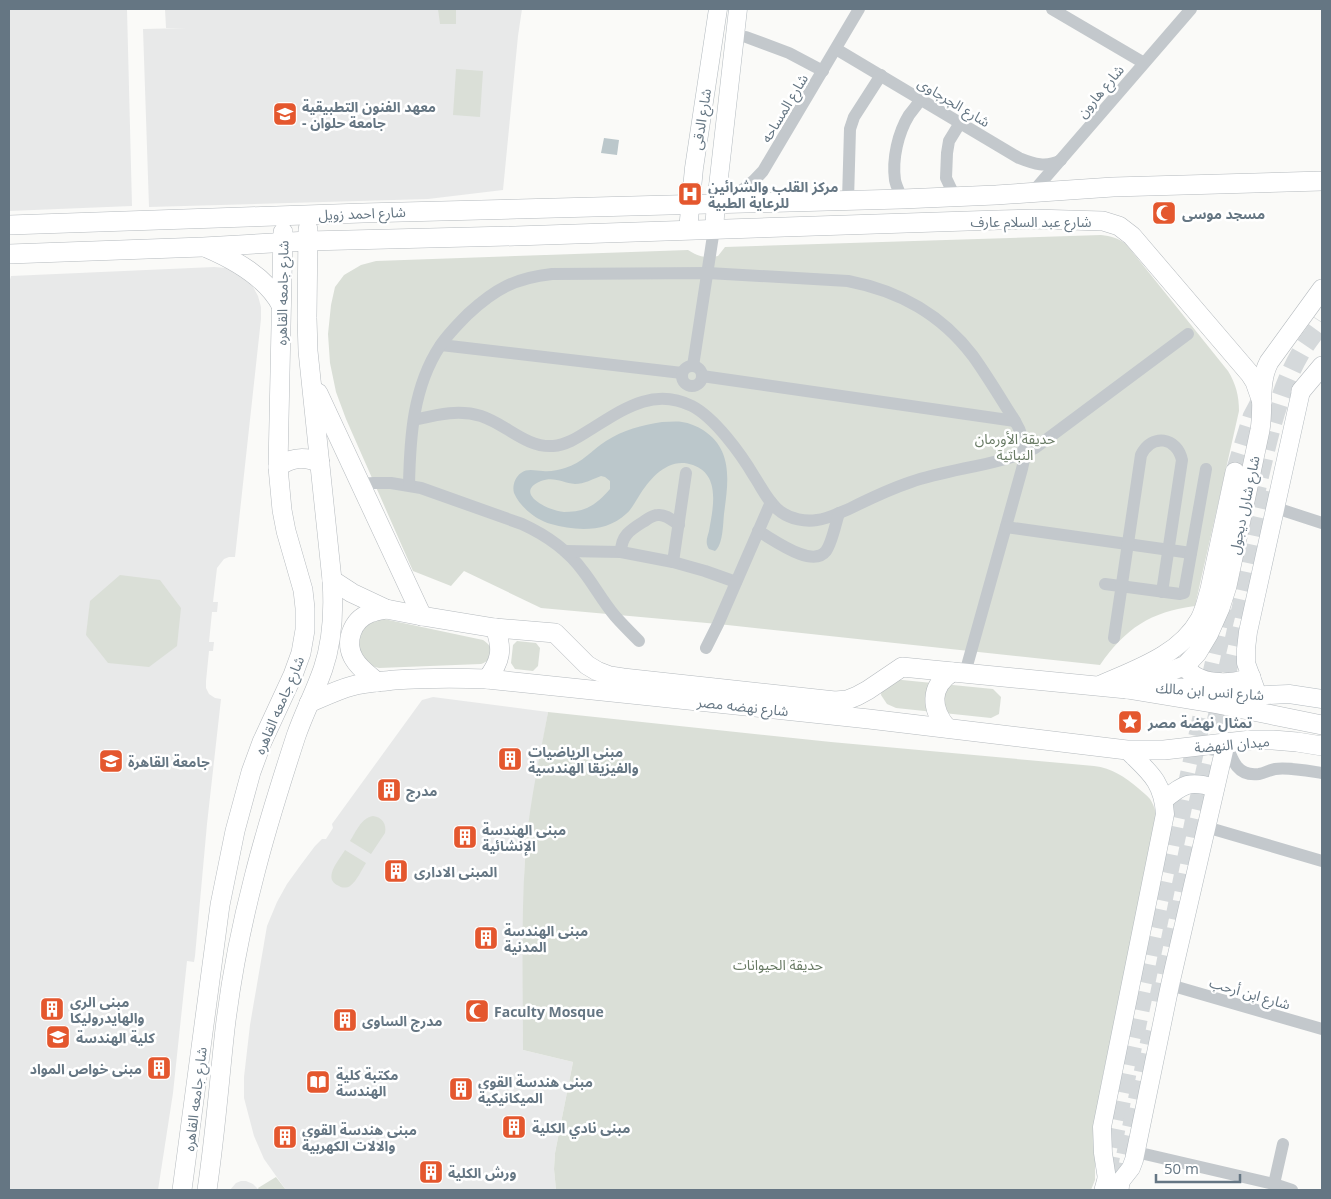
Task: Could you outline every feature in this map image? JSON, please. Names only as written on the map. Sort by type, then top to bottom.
[{"type":"main road","name":"شارع عبد السلام عارف","points":[[716,204],[955,197],[1113,187],[1322,181]]},
{"type":"main road","points":[[1032,193],[1034,219]]},
{"type":"main road","name":"شارع احمد زويل","points":[[9,225],[309,214],[716,204]]},
{"type":"main road","name":"شارع جامعه القاهره","points":[[207,1190],[213,1150],[225,1028],[244,920],[254,876],[276,799],[308,703],[323,669],[330,645],[333,608],[332,580],[311,378],[307,318],[309,214]]},
{"type":"main road","name":"شارع جامعه القاهره","points":[[182,1190],[220,906],[235,831],[251,772],[262,742],[293,675],[301,653],[305,630],[303,590],[286,531],[278,467],[284,215]]},
{"type":"main road","name":"شارع عبد السلام عارف","points":[[714,229],[1034,219],[1103,221],[1111,223],[1126,230],[1132,236],[1250,374],[1262,402]]},
{"type":"main road","points":[[161,220],[164,234],[161,248]]},
{"type":"main road","name":"شارع احمد زويل","points":[[9,254],[308,241],[714,229]]},
{"type":"main road","points":[[203,247],[235,262],[249,271],[275,294],[281,305]]},
{"type":"main road","name":"شارع شارل ديجول","points":[[1127,689],[1186,665],[1204,643],[1216,620],[1260,430],[1263,379],[1269,362],[1322,289]]},
{"type":"main road","points":[[1301,391],[1322,366]]},
{"type":"main road","points":[[311,378],[422,616]]},
{"type":"main road","points":[[278,467],[298,458],[306,458],[320,463]]},
{"type":"main road","points":[[1098,686],[1152,663],[1185,640],[1201,618],[1210,589],[1235,472]]},
{"type":"main road","name":"شارع نهضه مصر","points":[[332,580],[352,594],[386,609],[495,628],[554,634],[597,672],[610,676],[835,702],[847,700],[868,690],[902,667],[1127,689]]},
{"type":"main road","points":[[376,682],[354,661],[350,650],[350,638],[353,628],[360,619],[370,613],[386,609]]},
{"type":"main road","points":[[488,679],[496,668],[500,655],[500,641],[495,628]]},
{"type":"main road","points":[[1186,665],[1193,676],[1205,680],[1231,683],[1243,681],[1251,677]]},
{"type":"main road","points":[[947,728],[938,716],[935,700],[936,691],[945,676],[959,673]]},
{"type":"main road","name":"شارع نهضه مصر","points":[[308,703],[330,693],[376,682],[422,678],[488,679],[947,728],[1127,750],[1181,748]]},
{"type":"main road","name":"ميدان النهضة","points":[[1127,689],[1218,704],[1320,725]]},
{"type":"main road","name":"ميدان النهضة","points":[[1181,748],[1250,740],[1273,740],[1318,745]]},
{"type":"main road","points":[[189,1146],[203,1151],[213,1150]]},
{"type":"street","name":"شارع الدقى","points":[[688,230],[694,168],[718,9]]},
{"type":"street","name":"شارع الدقى","points":[[714,229],[738,9]]},
{"type":"street","name":"شارع المساحه","points":[[716,204],[749,186],[763,171],[859,9]]},
{"type":"street","points":[[1052,9],[1144,63]]},
{"type":"street","name":"شارع هارون","points":[[1032,193],[1191,9]]},
{"type":"street","points":[[746,36],[789,53],[823,71]]},
{"type":"street","name":"شارع الجرجاوى","points":[[836,48],[1019,158],[1041,165],[1053,164],[1062,160]]},
{"type":"street","points":[[848,200],[850,129],[854,117],[881,76]]},
{"type":"street","points":[[902,199],[896,180],[895,158],[900,136],[909,115],[921,100]]},
{"type":"street","points":[[955,197],[946,178],[947,153],[949,141],[960,123]]},
{"type":"street","points":[[692,386],[700,382],[698,371],[714,229]]},
{"type":"street","points":[[409,485],[411,440],[417,399],[422,380],[430,362],[454,328],[485,299],[505,286],[520,280],[552,274],[708,273],[848,281],[886,290],[921,307],[936,318],[964,346],[977,363],[1023,436],[1025,453],[1022,469],[1006,527],[959,673]]},
{"type":"street","points":[[414,420],[451,413],[472,414],[491,421],[539,445],[552,446],[565,444],[577,438],[637,403],[655,399],[674,400],[691,406],[702,413],[726,436],[750,468],[771,502],[781,512],[793,518],[806,521],[819,520],[916,480],[1025,453],[1044,442],[1188,334]]},
{"type":"street","points":[[441,345],[682,373]]},
{"type":"street","points":[[682,373],[688,367],[698,371],[1015,421]]},
{"type":"street","points":[[682,373],[684,382],[692,386]]},
{"type":"street","points":[[691,406],[692,386]]},
{"type":"street","points":[[1258,696],[1246,663],[1248,632],[1301,391]]},
{"type":"street","points":[[1114,638],[1141,455],[1148,444],[1161,440],[1167,441],[1178,448],[1182,460],[1162,592]]},
{"type":"street","points":[[1105,584],[1184,593],[1206,469]]},
{"type":"street","points":[[673,562],[686,473]]},
{"type":"street","points":[[360,484],[391,483],[409,485],[433,492],[537,531],[565,551],[582,570],[614,615],[639,641]]},
{"type":"street","points":[[706,648],[771,502]]},
{"type":"street","points":[[1276,508],[1322,523]]},
{"type":"street","points":[[758,531],[799,554],[811,557],[817,556],[827,550],[839,513]]},
{"type":"street","points":[[621,552],[622,542],[627,533],[652,516],[664,516],[679,525]]},
{"type":"street","points":[[1006,527],[1191,553]]},
{"type":"street","points":[[565,551],[621,552],[673,562],[736,582]]},
{"type":"street","name":"شارع انس ابن مالك","points":[[1127,689],[1188,688],[1237,696],[1289,694],[1322,699]]},
{"type":"street","points":[[1127,750],[1154,776],[1164,800],[1165,814],[1102,1127],[1103,1153],[1112,1185],[1131,1168],[1136,1152],[1170,986],[1226,742]]},
{"type":"street","points":[[1226,742],[1232,760],[1246,774],[1256,774],[1278,769],[1322,773]]},
{"type":"street","points":[[1164,800],[1178,788],[1190,784],[1215,788]]},
{"type":"street","points":[[1206,827],[1322,862]]},
{"type":"street","name":"شارع ابن أرحب","points":[[1170,986],[1322,1029]]},
{"type":"street","points":[[1274,1184],[1283,1144]]},
{"type":"street","points":[[1136,1152],[1274,1184],[1292,1190]]},
{"type":"shaded area","points":[[9,9],[127,9],[132,206],[9,211]]},
{"type":"shaded area","name":"معهد الفنون التطبيقية - جامعة حلوان","points":[[165,9],[522,9],[503,190],[428,199],[149,207],[143,29],[187,28],[166,28]]},
{"type":"shaded area","points":[[604,138],[619,140],[617,155],[601,153]]},
{"type":"shaded area","name":"جامعة القاهرة","points":[[214,267],[235,271],[252,285],[261,307],[261,319],[235,557],[224,559],[217,568],[213,602],[218,602],[217,612],[212,612],[209,642],[214,642],[213,651],[209,651],[206,688],[209,694],[221,699],[195,956],[194,962],[187,961],[173,1093],[158,1190],[9,1190],[9,283],[11,276]]},
{"type":"shaded area","points":[[685,422],[703,430],[720,447],[727,468],[727,491],[720,544],[715,551],[709,549],[707,543],[713,503],[711,484],[708,476],[693,465],[676,464],[661,470],[643,489],[628,512],[609,525],[590,529],[570,528],[545,522],[524,508],[514,493],[513,487],[516,479],[524,471],[551,471],[571,466],[612,437],[633,428],[655,423]],"holes":[[[601,476],[610,481],[610,489],[593,504],[578,511],[564,512],[542,505],[536,501],[530,491],[533,486],[546,480],[554,479],[575,484]]]},
{"type":"shaded area","points":[[433,697],[548,712],[529,822],[525,857],[523,1050],[573,1062],[555,1153],[556,1190],[286,1190],[264,1159],[254,1136],[244,1098],[244,1077],[250,1025],[267,926],[277,902],[300,866],[315,846],[322,839],[326,839],[333,828],[332,824],[422,700]]},
{"type":"shaded area","points":[[241,1181],[253,1184],[259,1190],[230,1190],[236,1183]]},
{"type":"green space","points":[[438,9],[456,9],[456,24],[440,24]]},
{"type":"green space","points":[[456,69],[483,71],[480,117],[453,115]]},
{"type":"green space","name":"حديقة الأورمان النباتية","points":[[1101,235],[1120,240],[1126,244],[1228,371],[1236,390],[1239,411],[1195,606],[1165,613],[1140,624],[1119,641],[1100,665],[718,624],[541,608],[464,571],[451,586],[413,571],[346,419],[336,392],[330,363],[328,334],[335,287],[344,275],[361,265],[376,261],[688,250],[699,256],[709,257],[718,256],[725,247]]},
{"type":"green space","points":[[120,575],[160,580],[181,608],[177,646],[149,667],[108,663],[86,635],[90,601]]},
{"type":"green space","points":[[378,619],[483,640],[490,646],[491,656],[481,664],[374,667],[366,662],[356,644],[364,625]]},
{"type":"green space","points":[[517,641],[536,643],[540,648],[538,666],[533,671],[515,669],[511,663],[513,645]]},
{"type":"green space","points":[[892,679],[993,689],[1001,697],[999,714],[991,718],[896,708],[887,704],[881,695],[882,685]]},
{"type":"green space","name":"حديقة الحيوانات","points":[[548,712],[831,742],[1094,766],[1118,774],[1146,795],[1154,808],[1157,825],[1103,1075],[1096,1115],[1095,1180],[1091,1190],[556,1190],[555,1153],[573,1062],[523,1050],[523,931],[526,841]]},
{"type":"green space","points":[[373,816],[381,819],[384,824],[385,833],[371,854],[350,841],[362,822]]},
{"type":"green space","points":[[345,850],[366,863],[355,881],[350,886],[344,888],[334,883],[332,874],[333,869]]},
{"type":"green space","points":[[276,1177],[286,1190],[259,1190],[258,1188]]},
{"type":"tunnel","points":[[1253,504],[1277,407],[1291,371],[1305,346],[1322,322]]},
{"type":"tunnel","points":[[1235,472],[1252,417],[1264,394]]},
{"type":"tunnel","points":[[1158,1002],[1194,822],[1267,491]]},
{"type":"tunnel","points":[[1107,1175],[1189,778],[1230,598]]},
{"type":"tunnel","points":[[1120,1182],[1152,1031]]},
{"type":"place","name":"معهد الفنون التطبيقية - جامعة حلوان","points":[[285,114]]},
{"type":"place","name":"مركز القلب والشرائين للرعاية الطبية","points":[[690,194]]},
{"type":"place","name":"مسجد موسى","points":[[1164,213]]},
{"type":"place","name":"تمثال نهضة مصر","points":[[1130,722]]},
{"type":"place","name":"مبنى الرياضيات والفيزيقا الهندسية","points":[[510,759]]},
{"type":"place","name":"جامعة القاهرة","points":[[111,761]]},
{"type":"place","name":"مدرج","points":[[389,790]]},
{"type":"place","name":"مبنى الهندسة الإنشائية","points":[[465,837]]},
{"type":"place","name":"المبنى الادارى","points":[[396,871]]},
{"type":"place","name":"مبنى الهندسة المدنية","points":[[486,938]]},
{"type":"place","name":"مبنى الرى والهايدروليكا","points":[[52,1009]]},
{"type":"place","name":"Faculty Mosque","points":[[477,1011]]},
{"type":"place","name":"مدرج الساوى","points":[[345,1020]]},
{"type":"place","name":"كلية الهندسة","points":[[58,1037]]},
{"type":"place","name":"مبنى خواص المواد","points":[[159,1068]]},
{"type":"place","name":"مكتبة كلية الهندسة","points":[[318,1082]]},
{"type":"place","name":"مبنى هندسة القوى الميكانيكية","points":[[461,1089]]},
{"type":"place","name":"مبنى نادي الكلية","points":[[514,1127]]},
{"type":"place","name":"مبنى هندسة القوى والالات الكهربية","points":[[285,1137]]},
{"type":"place","name":"ورش الكلية","points":[[431,1172]]}]
